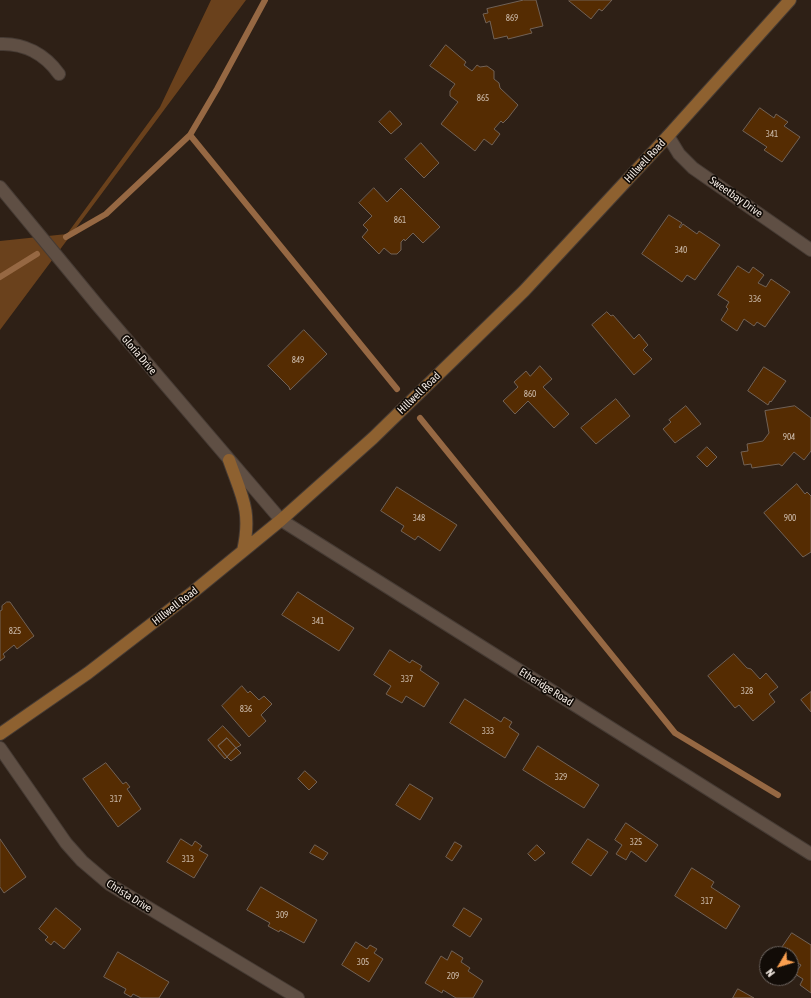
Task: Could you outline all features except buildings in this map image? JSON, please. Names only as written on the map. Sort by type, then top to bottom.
[{"type":"street","name":"Hillwell Road","points":[[0,734],[88,673],[194,592],[281,520],[373,438],[524,291],[668,136],[790,0]]},
{"type":"street","points":[[0,44],[22,45],[44,57],[59,74]]},
{"type":"street","name":"Sweetbay Drive","points":[[668,136],[679,154],[693,168],[811,250]]},
{"type":"street","name":"Gloria Drive","points":[[0,187],[228,460],[281,520]]},
{"type":"street","points":[[228,460],[242,493],[247,518],[248,531],[243,551]]},
{"type":"street","name":"Etheridge Road","points":[[281,520],[811,854]]},
{"type":"street","name":"Christa Drive","points":[[0,748],[66,843],[82,861],[108,884],[298,998]]},
{"type":"shaded area","points":[[211,0],[246,0],[0,330],[0,241],[67,234],[160,107]]},
{"type":"waterway","points":[[66,237],[106,214],[190,135],[217,89],[265,0]]},
{"type":"waterway","points":[[190,135],[397,389]]},
{"type":"waterway","points":[[0,277],[37,254]]},
{"type":"waterway","points":[[420,418],[675,733],[778,795]]}]
